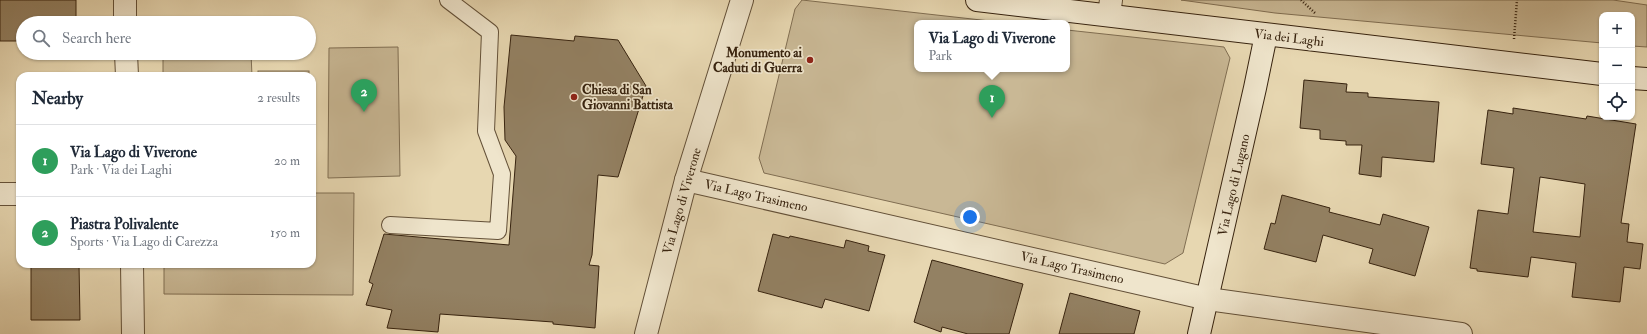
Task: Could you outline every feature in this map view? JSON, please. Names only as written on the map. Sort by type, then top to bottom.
[{"type":"street","points":[[125,0],[125,16]]},
{"type":"street","name":"Via Lago di Viverone","points":[[646,334],[686,180],[742,0]]},
{"type":"street","name":"Via dei Laghi","points":[[977,0],[1110,8],[1266,35],[1599,74]]},
{"type":"street","name":"Via Lago di Lugano","points":[[1200,334],[1266,35]]},
{"type":"street","points":[[126,60],[127,72]]},
{"type":"street","points":[[1635,78],[1647,80]]},
{"type":"street","name":"Via Lago Trasimeno","points":[[686,180],[1208,299],[1461,334]]},
{"type":"street","points":[[0,194],[16,194]]},
{"type":"street","points":[[132,268],[133,334]]},
{"type":"lane","points":[[390,225],[498,231],[502,174],[486,131],[490,32],[448,0]]},
{"type":"path","points":[[1511,64],[1518,0]]},
{"type":"shaded area","points":[[802,0],[981,20],[914,20],[914,72],[1070,72],[1070,30],[1224,47],[1230,58],[1183,253],[1165,264],[764,173],[759,158],[795,9]]},
{"type":"shaded area","points":[[1181,0],[1613,0],[1647,5],[1647,47],[1635,46],[1635,12],[1599,12],[1599,43],[1275,13]]},
{"type":"shaded area","points":[[398,47],[400,176],[328,178],[329,48]]},
{"type":"shaded area","points":[[163,60],[251,60],[252,72],[163,72]]},
{"type":"shaded area","points":[[258,71],[309,71],[309,72]]},
{"type":"shaded area","points":[[316,193],[354,193],[353,295],[164,294],[164,268],[316,268]]},
{"type":"building","points":[[0,0],[76,0],[76,16],[16,16],[16,41],[0,41]]},
{"type":"building","points":[[511,35],[574,41],[575,36],[618,40],[646,86],[618,177],[598,175],[592,255],[589,265],[599,266],[595,328],[553,324],[553,322],[440,314],[438,332],[387,328],[392,310],[366,305],[373,284],[369,282],[384,234],[509,245],[516,156],[505,140],[504,107]]},
{"type":"building","points":[[1304,80],[1347,84],[1346,92],[1368,93],[1368,97],[1439,102],[1434,162],[1382,157],[1381,177],[1359,174],[1362,145],[1346,145],[1346,141],[1320,139],[1320,130],[1300,128]]},
{"type":"building","points":[[1513,108],[1586,119],[1587,116],[1599,118],[1599,120],[1612,120],[1636,124],[1621,223],[1629,224],[1627,242],[1643,244],[1640,269],[1624,267],[1620,302],[1572,297],[1576,263],[1531,257],[1528,277],[1477,271],[1477,269],[1470,268],[1478,210],[1508,214],[1514,168],[1481,164],[1488,110],[1513,114]],"holes":[[[1540,177],[1585,184],[1580,237],[1533,232]]]},
{"type":"building","points":[[1282,195],[1330,208],[1329,212],[1380,225],[1383,214],[1429,227],[1415,276],[1369,263],[1373,249],[1323,235],[1316,262],[1264,249],[1271,223],[1275,224]]},
{"type":"building","points":[[773,234],[789,238],[790,236],[844,248],[846,240],[869,246],[868,251],[885,255],[869,311],[825,299],[822,308],[758,291]]},
{"type":"building","points":[[932,260],[1023,284],[1009,334],[968,334],[942,327],[941,332],[914,322]]},
{"type":"building","points":[[31,268],[79,268],[80,320],[31,320]]},
{"type":"building","points":[[1070,293],[1140,311],[1134,334],[1059,334]]},
{"type":"place","name":"Monumento ai Caduti di Guerra","points":[[810,60]]},
{"type":"place","name":"Chiesa di San Giovanni Battista","points":[[574,97]]},
{"type":"place","name":"Piastra Polivalente","points":[[364,112]]},
{"type":"place","name":"Via Lago di Viverone","points":[[992,118]]}]
